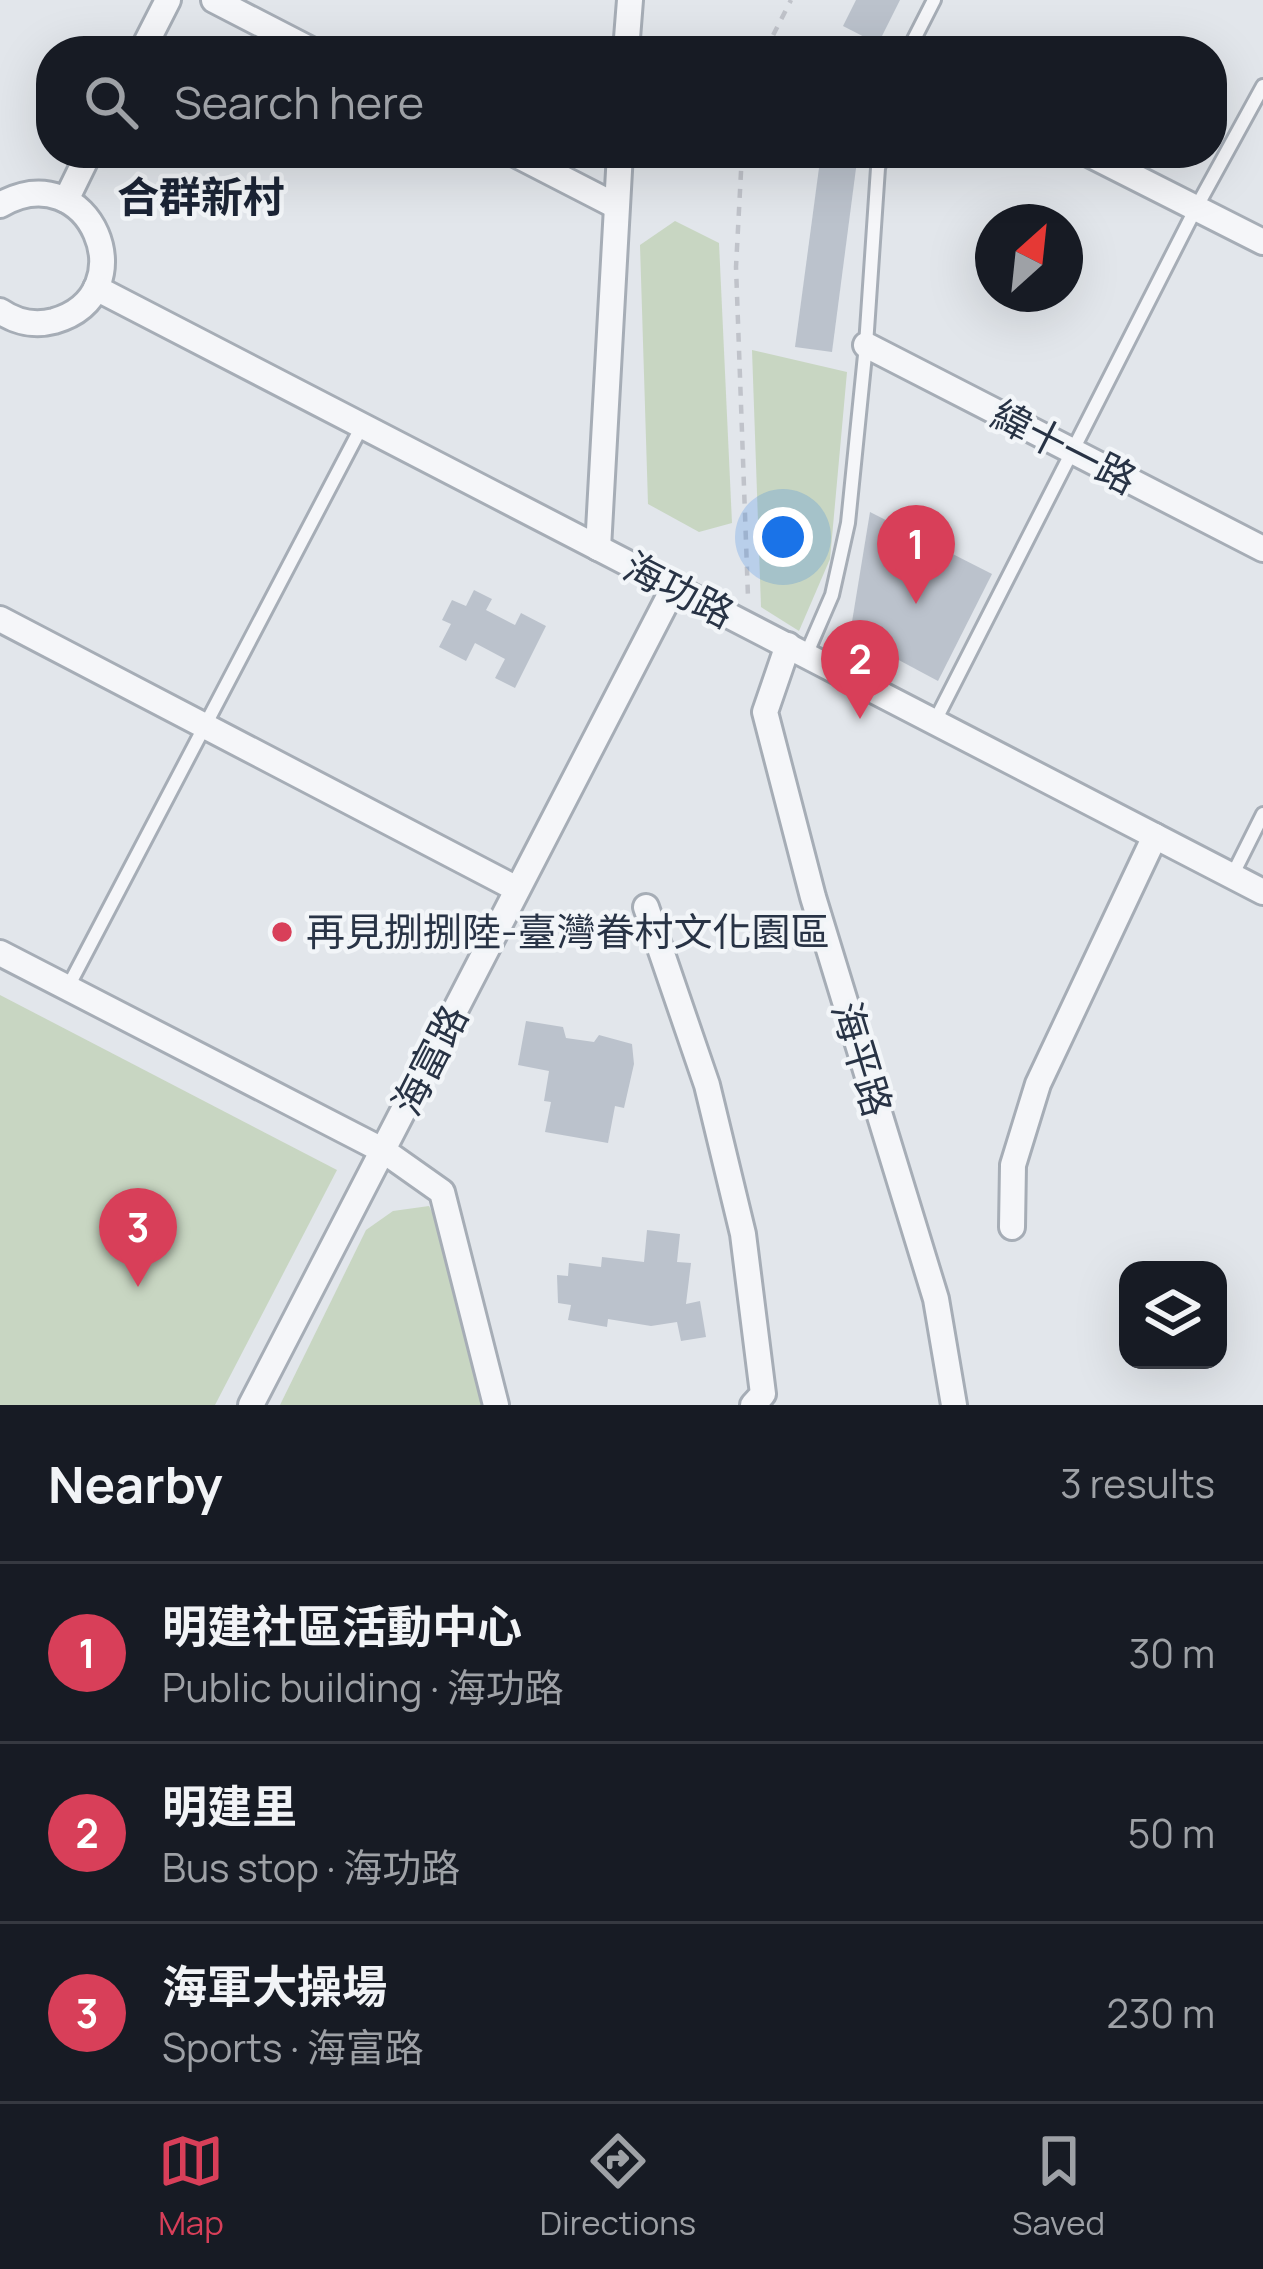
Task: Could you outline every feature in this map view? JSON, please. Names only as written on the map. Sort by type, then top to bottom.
[{"type":"street","points":[[150,36],[168,0]]},
{"type":"street","points":[[214,0],[285,36]]},
{"type":"street","points":[[627,36],[629,0]]},
{"type":"street","points":[[66,200],[82,168]]},
{"type":"street","points":[[542,168],[616,206]]},
{"type":"street","points":[[598,548],[619,168]]},
{"type":"street","points":[[1117,168],[1263,242]]},
{"type":"street","points":[[0,205],[23,195],[66,200],[83,212],[102,248],[96,288],[66,317],[46,323],[2,318]]},
{"type":"street","name":"海功路","points":[[96,288],[1263,892]]},
{"type":"street","name":"緯十一路","points":[[866,345],[1263,549]]},
{"type":"street","name":"海富路","points":[[251,1405],[674,587]]},
{"type":"street","points":[[0,619],[517,889]]},
{"type":"street","name":"海平路","points":[[797,650],[765,712],[813,897],[936,1298],[954,1405]]},
{"type":"street","points":[[1012,1227],[1013,1165],[1038,1084],[1156,836]]},
{"type":"street","points":[[646,908],[707,1085],[743,1234],[763,1394],[753,1405]]},
{"type":"street","points":[[0,953],[384,1150],[442,1192],[496,1405]]},
{"type":"lane","points":[[916,36],[934,0]]},
{"type":"lane","points":[[1227,152],[1263,86]]},
{"type":"lane","points":[[797,650],[843,559],[866,345],[878,168]]},
{"type":"lane","points":[[935,721],[1218,168]]},
{"type":"lane","points":[[68,988],[362,425]]},
{"type":"lane","points":[[1232,876],[1263,814]]},
{"type":"path","points":[[773,36],[791,0]]},
{"type":"path","points":[[741,168],[736,267],[749,626]]},
{"type":"green space","points":[[675,221],[719,243],[732,523],[699,532],[648,504],[640,245]]},
{"type":"green space","points":[[752,350],[847,372],[830,559],[799,631],[761,607]]},
{"type":"green space","points":[[0,995],[337,1170],[215,1405],[0,1405]]},
{"type":"green space","points":[[429,1206],[449,1247],[487,1405],[280,1405],[366,1230],[393,1211]]},
{"type":"building","points":[[856,0],[900,0],[882,36],[862,36],[843,26]]},
{"type":"building","points":[[819,168],[856,168],[832,352],[795,347]]},
{"type":"building","points":[[870,512],[992,574],[938,681],[850,634]]},
{"type":"building","points":[[474,590],[492,599],[486,610],[515,625],[521,613],[546,626],[515,688],[495,678],[505,659],[475,643],[466,661],[439,647],[451,624],[442,620],[452,600],[466,606]]},
{"type":"building","points":[[526,1021],[563,1027],[566,1038],[594,1042],[599,1035],[632,1044],[634,1064],[624,1108],[615,1106],[608,1143],[545,1132],[551,1102],[544,1101],[549,1071],[518,1065]]},
{"type":"building","points":[[647,1230],[680,1234],[677,1262],[691,1263],[686,1304],[700,1301],[706,1337],[681,1341],[677,1322],[651,1326],[608,1319],[607,1327],[568,1320],[571,1305],[558,1303],[557,1275],[568,1276],[569,1263],[601,1267],[602,1257],[644,1262]]},
{"type":"place","name":"明建社區活動中心","points":[[916,604]]},
{"type":"place","name":"明建里","points":[[860,719]]},
{"type":"place","name":"再見捌捌陸-臺灣眷村文化園區","points":[[282,932]]},
{"type":"place","name":"海軍大操場","points":[[138,1287]]},
{"type":"district","name":"合群新村","points":[[201,197]]}]
